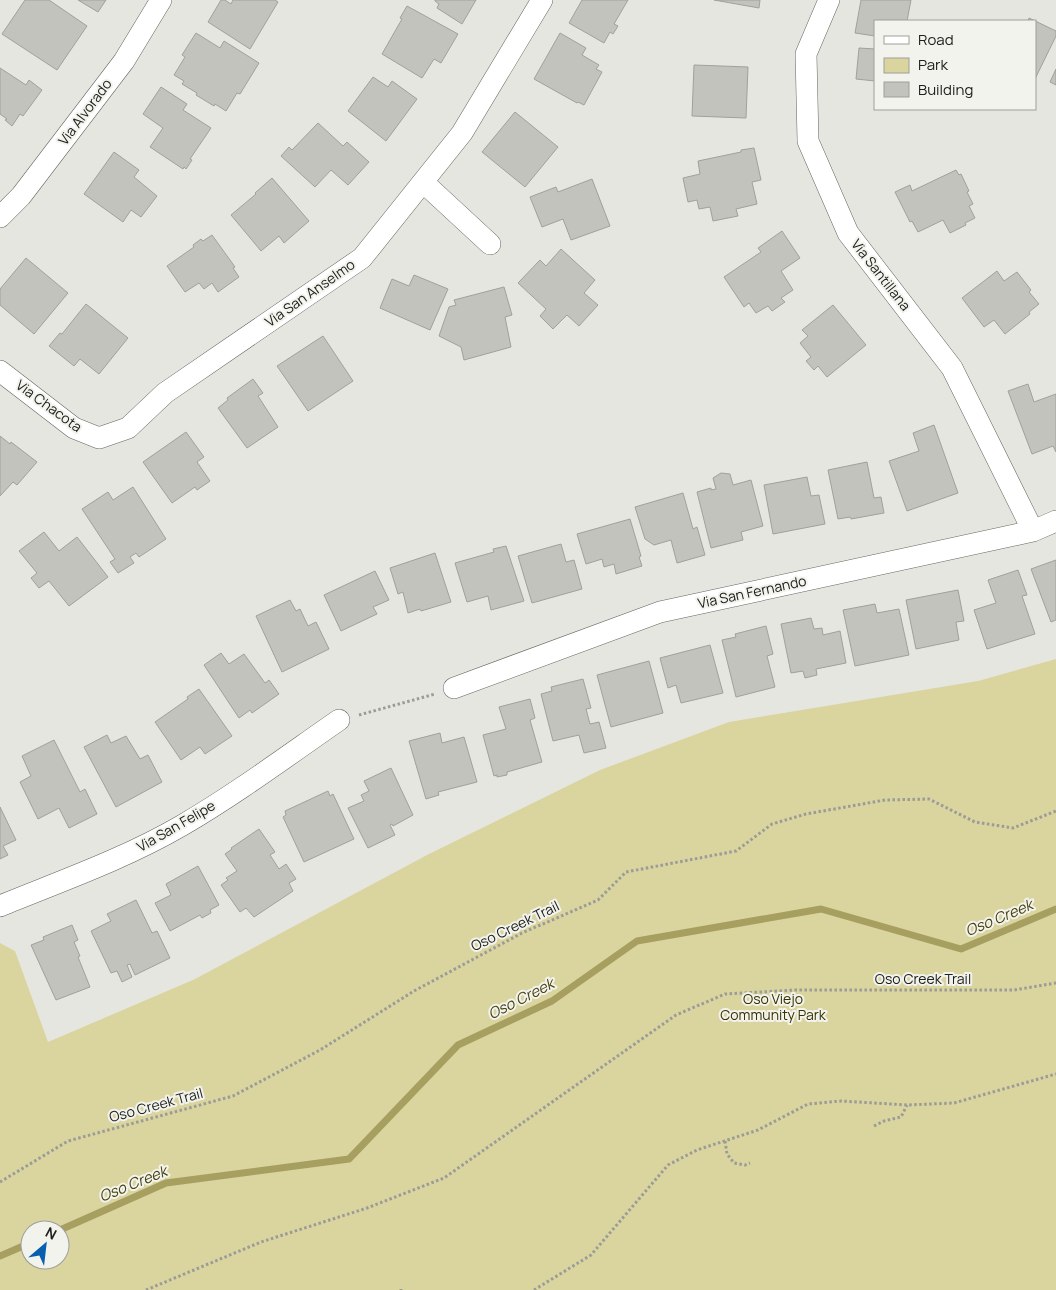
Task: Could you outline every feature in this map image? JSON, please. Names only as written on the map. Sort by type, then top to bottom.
[{"type":"street","name":"Via Alvorado","points":[[0,217],[21,196],[124,61],[160,0]]},
{"type":"street","name":"Via San Anselmo","points":[[99,438],[128,428],[165,393],[362,258],[462,133],[542,0]]},
{"type":"street","name":"Via Santillana","points":[[828,0],[806,54],[808,141],[848,233],[952,368],[1033,531]]},
{"type":"street","points":[[423,182],[490,244]]},
{"type":"street","name":"Via Chacota","points":[[0,371],[74,428],[99,438]]},
{"type":"street","name":"Via San Fernando","points":[[454,688],[660,612],[1033,531],[1056,522]]},
{"type":"street","name":"Via San Felipe","points":[[0,906],[131,852],[180,826],[339,720]]},
{"type":"path","points":[[339,720],[454,688]]},
{"type":"path","name":"Oso Creek Trail","points":[[0,1182],[68,1142],[233,1096],[320,1050],[422,987],[522,933],[598,900],[626,872],[736,851],[772,824],[806,814],[885,800],[929,799],[975,822],[1013,828],[1056,810]]},
{"type":"path","name":"Oso Creek Trail","points":[[146,1290],[261,1242],[367,1208],[444,1178],[676,1015],[725,994],[796,990],[1014,990],[1056,983]]},
{"type":"path","points":[[534,1290],[591,1255],[668,1165],[697,1150],[758,1130],[808,1104],[841,1101],[907,1105],[954,1103],[1056,1074]]},
{"type":"path","points":[[874,1126],[884,1120],[901,1116],[907,1105]]},
{"type":"path","points":[[725,1141],[727,1154],[734,1163],[745,1165],[750,1163]]},
{"type":"green space","name":"Oso Viejo Community Park","points":[[1056,659],[1056,1290],[0,1290],[0,943],[15,951],[48,1042],[195,979],[429,854],[600,770],[729,722],[978,681]]},
{"type":"building","points":[[25,0],[49,0],[87,26],[57,70],[2,34]]},
{"type":"building","points":[[78,0],[106,0],[98,12]]},
{"type":"building","points":[[221,0],[231,4],[233,0],[275,0],[278,2],[250,49],[208,22]]},
{"type":"building","points":[[435,0],[476,0],[462,24],[437,8],[439,4]]},
{"type":"building","points":[[582,0],[628,0],[614,24],[618,26],[613,34],[610,32],[604,43],[569,23]]},
{"type":"building","points":[[714,0],[760,0],[759,8]]},
{"type":"building","points":[[861,0],[911,0],[907,20],[874,20],[874,36],[855,33]]},
{"type":"building","points":[[407,6],[458,34],[441,63],[434,59],[422,78],[382,54],[402,19],[400,18]]},
{"type":"building","points":[[1036,21],[1056,31],[1056,36],[1036,77]]},
{"type":"building","points":[[196,33],[220,48],[224,41],[259,63],[240,94],[237,93],[226,111],[196,95],[197,93],[182,84],[184,81],[174,75],[185,57],[182,55]]},
{"type":"building","points":[[560,33],[586,48],[582,55],[599,65],[596,69],[602,72],[584,105],[534,79]]},
{"type":"building","points":[[859,48],[874,49],[874,81],[856,79]]},
{"type":"building","points":[[694,65],[748,67],[746,118],[692,116]]},
{"type":"building","points":[[0,68],[26,85],[29,80],[42,90],[23,116],[20,114],[12,126],[0,114]]},
{"type":"building","points":[[1056,69],[1056,85],[1050,82]]},
{"type":"building","points":[[373,77],[388,87],[392,81],[417,99],[386,141],[348,111]]},
{"type":"building","points":[[161,87],[187,104],[183,110],[211,128],[190,159],[192,160],[186,169],[184,167],[183,169],[150,147],[163,128],[143,114]]},
{"type":"building","points":[[515,112],[558,147],[525,187],[482,152]]},
{"type":"building","points":[[318,123],[343,146],[347,142],[369,162],[348,185],[331,170],[315,187],[281,156],[289,147],[292,150]]},
{"type":"building","points":[[754,148],[761,180],[752,182],[757,204],[736,209],[738,216],[713,221],[710,207],[699,209],[697,200],[688,202],[683,178],[700,174],[698,161]]},
{"type":"building","points":[[114,152],[139,170],[134,177],[157,196],[141,217],[131,210],[123,222],[84,194]]},
{"type":"building","points":[[956,170],[959,175],[961,174],[969,191],[967,192],[973,204],[969,206],[975,218],[950,233],[943,220],[918,232],[912,221],[910,222],[895,192],[910,185],[912,191]]},
{"type":"building","points":[[272,178],[309,221],[284,243],[279,236],[261,251],[231,215]]},
{"type":"building","points":[[592,179],[610,226],[571,240],[563,219],[542,227],[530,197],[556,187],[558,192]]},
{"type":"building","points":[[782,231],[800,258],[781,271],[793,290],[781,298],[785,302],[772,311],[768,306],[756,313],[749,303],[744,307],[724,277],[761,252],[758,248]]},
{"type":"building","points":[[212,235],[235,267],[233,268],[239,277],[218,292],[212,283],[204,289],[199,283],[185,292],[167,266],[194,247],[193,245],[201,239],[203,241]]},
{"type":"building","points":[[561,249],[595,280],[584,293],[598,305],[579,326],[567,315],[553,329],[540,316],[546,309],[518,283],[540,260],[546,266]]},
{"type":"building","points":[[26,258],[68,293],[34,334],[0,305],[0,289]]},
{"type":"building","points":[[997,271],[1004,281],[1017,272],[1039,304],[1029,312],[1030,314],[1005,334],[994,320],[984,327],[962,298]]},
{"type":"building","points":[[414,275],[448,289],[430,330],[380,308],[392,279],[409,286]]},
{"type":"building","points":[[504,287],[512,315],[505,317],[511,347],[464,360],[461,347],[439,336],[449,307],[456,305],[454,300]]},
{"type":"building","points":[[86,304],[128,338],[99,374],[80,359],[74,366],[49,346],[60,333],[62,334]]},
{"type":"building","points":[[833,305],[866,345],[827,377],[818,366],[814,370],[806,361],[811,357],[800,343],[808,336],[802,330]]},
{"type":"building","points":[[323,336],[353,381],[308,411],[277,366]]},
{"type":"building","points":[[253,379],[263,393],[258,396],[278,427],[247,448],[218,408],[228,400],[227,398]]},
{"type":"building","points":[[1028,384],[1034,402],[1056,394],[1056,452],[1053,446],[1032,454],[1008,391]]},
{"type":"building","points":[[934,425],[958,493],[907,511],[889,461],[919,451],[913,433]]},
{"type":"building","points":[[186,432],[204,457],[197,462],[210,481],[197,490],[195,487],[172,503],[143,462]]},
{"type":"building","points":[[0,436],[37,462],[17,485],[13,482],[0,496]]},
{"type":"building","points":[[867,462],[874,498],[881,497],[884,513],[851,519],[850,517],[838,519],[828,470]]},
{"type":"building","points":[[721,473],[730,474],[733,485],[751,480],[763,526],[741,532],[743,540],[711,548],[697,492],[711,488],[711,490],[716,489],[713,478]]},
{"type":"building","points":[[807,477],[811,496],[819,495],[825,524],[773,534],[764,485]]},
{"type":"building","points":[[133,487],[166,539],[139,557],[136,553],[130,557],[134,563],[118,573],[110,562],[115,559],[82,509],[108,492],[113,500]]},
{"type":"building","points":[[683,493],[693,529],[697,527],[705,555],[677,563],[671,540],[654,545],[645,539],[635,507]]},
{"type":"building","points":[[630,519],[641,556],[639,557],[642,566],[616,574],[614,564],[604,567],[602,559],[586,564],[577,534]]},
{"type":"building","points":[[44,532],[59,551],[77,537],[108,577],[69,606],[49,581],[39,588],[31,578],[37,573],[19,551]]},
{"type":"building","points":[[561,544],[566,562],[574,560],[582,589],[532,603],[518,556]]},
{"type":"building","points":[[506,546],[524,601],[491,610],[488,596],[467,602],[455,563],[494,552],[493,549]]},
{"type":"building","points":[[435,553],[451,602],[408,613],[403,592],[398,594],[390,568]]},
{"type":"building","points":[[1056,560],[1056,620],[1051,622],[1031,569]]},
{"type":"building","points":[[1018,570],[1027,595],[1022,596],[1035,634],[987,649],[974,610],[996,603],[988,580]]},
{"type":"building","points":[[375,571],[389,600],[373,607],[377,614],[341,631],[324,595]]},
{"type":"building","points":[[958,590],[964,621],[956,622],[959,640],[916,649],[906,600]]},
{"type":"building","points":[[290,600],[296,611],[300,609],[308,626],[316,622],[329,649],[282,672],[256,616]]},
{"type":"building","points":[[875,604],[877,613],[899,609],[909,655],[855,666],[843,610]]},
{"type":"building","points":[[811,618],[814,629],[822,628],[823,635],[840,631],[846,663],[816,669],[817,675],[805,678],[803,671],[791,673],[781,624]]},
{"type":"building","points":[[766,626],[773,654],[767,656],[775,687],[736,697],[722,640],[736,637],[735,634]]},
{"type":"building","points":[[710,645],[723,693],[681,703],[676,685],[668,688],[660,658]]},
{"type":"building","points":[[221,653],[229,664],[244,654],[265,683],[269,680],[279,694],[252,713],[250,710],[239,718],[204,665]]},
{"type":"building","points":[[649,661],[663,713],[611,727],[597,675]]},
{"type":"building","points":[[583,679],[591,708],[586,709],[590,724],[599,722],[606,748],[584,753],[579,735],[553,741],[541,694],[552,691],[551,687]]},
{"type":"building","points":[[199,689],[232,736],[205,754],[200,747],[181,760],[155,722]]},
{"type":"building","points":[[530,699],[535,718],[530,720],[542,762],[507,772],[507,775],[494,776],[483,735],[506,729],[499,707]]},
{"type":"building","points":[[440,733],[442,743],[464,737],[477,782],[438,792],[439,795],[426,799],[409,741]]},
{"type":"building","points":[[107,735],[111,743],[126,736],[140,759],[148,755],[162,782],[116,807],[84,747]]},
{"type":"building","points":[[54,740],[80,792],[85,789],[97,814],[69,828],[59,808],[38,819],[20,782],[31,776],[22,756]]},
{"type":"building","points":[[391,768],[413,815],[393,826],[392,824],[390,825],[395,835],[368,848],[348,808],[364,801],[361,795],[369,791],[364,781]]},
{"type":"building","points":[[328,791],[330,796],[333,794],[354,839],[304,862],[283,817],[286,815],[285,811]]},
{"type":"building","points":[[0,807],[16,840],[3,846],[8,855],[0,859]]},
{"type":"building","points":[[259,829],[275,852],[270,855],[279,869],[286,864],[296,879],[289,883],[293,891],[254,917],[246,908],[240,912],[221,885],[228,880],[226,878],[237,871],[225,854]]},
{"type":"building","points":[[198,866],[219,905],[202,918],[200,915],[170,931],[155,903],[171,895],[166,884]]},
{"type":"building","points":[[136,900],[152,933],[157,931],[170,958],[135,975],[130,964],[127,965],[132,977],[122,982],[117,971],[111,973],[91,931],[111,921],[107,914]]},
{"type":"building","points":[[72,925],[78,940],[74,942],[80,956],[78,957],[90,987],[56,1000],[31,945],[44,940],[43,937]]},
{"type":"waterway","name":"Oso Creek","points":[[70,1226],[166,1183],[349,1159],[458,1045],[552,1001],[637,941],[821,909],[961,949],[1056,909]]},
{"type":"waterway","name":"Oso Creek","points":[[0,1256],[20,1247]]}]
